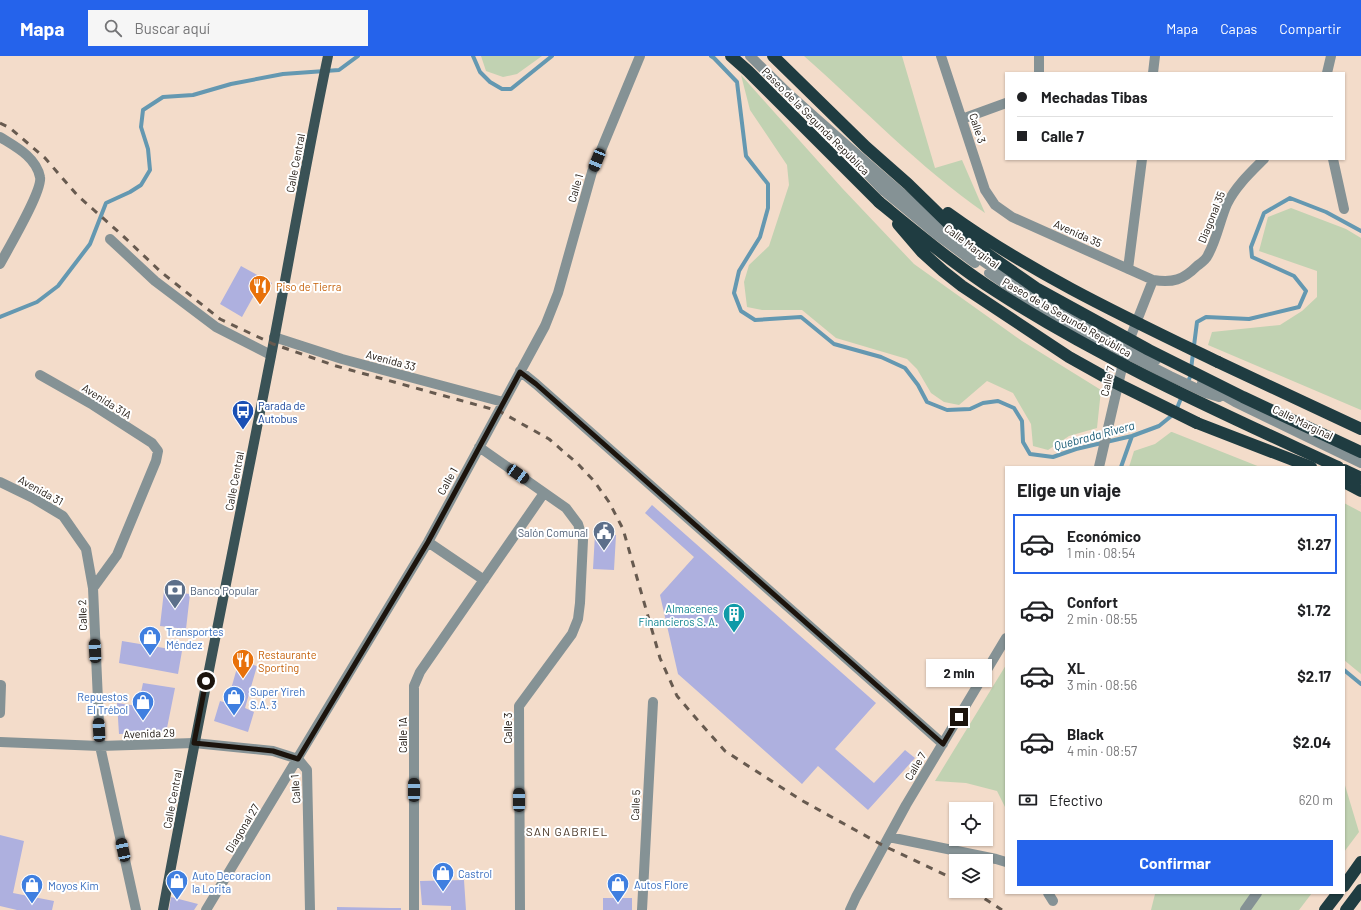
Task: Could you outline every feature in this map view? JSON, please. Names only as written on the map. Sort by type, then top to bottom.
[{"type":"highway","name":"Paseo de la Segunda República","points":[[731,56],[754,77],[879,202],[956,263],[996,291],[1042,320],[1109,357],[1336,466]]},
{"type":"highway","name":"Paseo de la Segunda República","points":[[773,56],[866,147],[948,222],[983,251],[1036,288],[1229,391],[1361,452]]},
{"type":"highway","points":[[908,184],[980,236],[1124,317],[1361,430]]},
{"type":"highway","points":[[879,202],[922,252],[962,286],[1081,364],[1197,423],[1308,466]]},
{"type":"highway","points":[[1345,470],[1361,478]]},
{"type":"highway","points":[[1345,479],[1361,484]]},
{"type":"highway","points":[[1345,483],[1361,491]]},
{"type":"highway","points":[[1345,885],[1361,862]]},
{"type":"highway","points":[[1346,910],[1361,890]]},
{"type":"highway","points":[[1326,910],[1337,894]]},
{"type":"main road","name":"Calle Central","points":[[163,910],[194,743],[328,56]]},
{"type":"street","name":"Calle 1","points":[[310,910],[307,770],[298,759],[428,542],[545,326],[558,293],[592,172],[640,56]]},
{"type":"street","name":"Calle Marginal","points":[[750,56],[884,191],[936,234],[984,270],[1021,295],[1074,327],[1126,349],[1361,463]]},
{"type":"street","name":"Calle 3","points":[[941,56],[985,190],[995,205]]},
{"type":"street","points":[[1038,72],[1039,56]]},
{"type":"street","points":[[1153,72],[1155,56]]},
{"type":"street","points":[[1327,72],[1332,56]]},
{"type":"street","points":[[962,119],[1005,102]]},
{"type":"street","points":[[0,137],[25,152],[38,170],[41,179],[37,193],[0,264]]},
{"type":"street","points":[[1128,269],[1142,160]]},
{"type":"street","name":"Diagonal 35","points":[[1154,280],[1165,282],[1179,280],[1192,272],[1207,257],[1227,204],[1236,189],[1263,160]]},
{"type":"street","points":[[1333,160],[1344,209]]},
{"type":"street","name":"Avenida 35","points":[[995,205],[1012,217],[1154,280]]},
{"type":"street","points":[[110,239],[155,281],[216,328],[271,354]]},
{"type":"street","name":"Calle 7","points":[[1099,466],[1126,349],[1154,280]]},
{"type":"street","name":"Avenida 33","points":[[274,337],[342,359],[503,402]]},
{"type":"street","points":[[520,372],[536,384],[943,744]]},
{"type":"street","name":"Avenida 31A","points":[[40,375],[113,418],[152,444],[158,451]]},
{"type":"street","points":[[479,447],[544,493]]},
{"type":"street","name":"Calle 2","points":[[136,910],[100,746],[93,588],[117,555],[156,461],[158,451]]},
{"type":"street","name":"Avenida 31","points":[[0,482],[33,498],[63,516],[86,549],[93,588]]},
{"type":"street","name":"Calle 3","points":[[520,910],[519,706],[572,634],[578,619],[580,603],[583,540],[578,524],[566,508],[544,493]]},
{"type":"street","name":"Calle 1A","points":[[414,910],[414,686],[420,672],[544,493]]},
{"type":"street","points":[[428,542],[484,580]]},
{"type":"street","name":"Calle 7","points":[[850,910],[906,805],[1005,640]]},
{"type":"street","points":[[0,713],[1,685]]},
{"type":"street","name":"Calle 5","points":[[642,910],[653,702]]},
{"type":"street","name":"Avenida 29","points":[[0,742],[100,746],[194,743],[273,751],[298,759]]},
{"type":"street","name":"Diagonal 27","points":[[206,910],[298,759]]},
{"type":"street","points":[[889,837],[996,858],[1005,862]]},
{"type":"street","points":[[1246,909],[1257,894]]},
{"type":"green space","points":[[481,56],[542,56],[517,74],[503,77],[486,71]]},
{"type":"green space","points":[[804,56],[902,56],[935,168],[962,160],[985,213],[937,177]]},
{"type":"green space","points":[[741,75],[842,188],[914,264],[1022,341],[1101,390],[1097,428],[1069,436],[1048,450],[1033,446],[1031,424],[1013,393],[987,381],[959,405],[944,402],[931,393],[917,369],[907,359],[836,338],[802,310],[762,310],[747,307],[744,282],[749,265],[769,246],[789,185],[787,165],[750,110]]},
{"type":"green space","points":[[1291,208],[1346,229],[1361,238],[1361,410],[1208,345],[1212,332],[1280,325],[1302,311],[1317,297],[1317,271],[1259,251],[1268,217]]},
{"type":"green space","points":[[1172,432],[1257,466],[1129,466],[1134,451],[1155,444]]},
{"type":"green space","points":[[1345,504],[1361,512],[1361,674],[1345,661]]},
{"type":"green space","points":[[1005,667],[1005,807],[997,791],[966,783],[935,781]]},
{"type":"green space","points":[[1345,785],[1359,832],[1345,851]]},
{"type":"green space","points":[[1155,894],[1311,894],[1299,910],[1151,910]]},
{"type":"building","points":[[241,266],[272,283],[265,294],[257,290],[242,317],[220,304]]},
{"type":"building","name":"Almacenes Financieros S. A.","points":[[652,505],[876,703],[835,749],[874,783],[905,750],[915,758],[868,810],[818,766],[802,784],[678,674],[660,595],[694,557],[645,513]]},
{"type":"building","name":"Salón Comunal","points":[[595,534],[616,535],[614,570],[593,569]]},
{"type":"building","name":"Banco Popular","points":[[164,591],[190,594],[186,629],[160,626]]},
{"type":"building","name":"Transportes Méndez","points":[[122,641],[182,651],[178,674],[119,663]]},
{"type":"building","points":[[239,661],[257,666],[245,708],[254,712],[248,732],[214,721],[220,701],[227,703]]},
{"type":"building","name":"Repuestos El Trébol","points":[[143,683],[175,688],[166,733],[119,734],[117,703],[138,706]]},
{"type":"building","points":[[0,835],[24,841],[13,893],[54,901],[52,910],[17,910],[0,906]]},
{"type":"building","name":"Castrol","points":[[464,880],[466,910],[451,910],[451,906],[422,905],[420,881]]},
{"type":"building","name":"Auto Decoracion la Lorita","points":[[171,897],[198,904],[194,910],[169,910]]},
{"type":"building","name":"Autos Flore","points":[[603,898],[632,898],[632,910],[603,910]]},
{"type":"building","points":[[337,907],[401,908],[401,910],[337,910]]},
{"type":"waterway","name":"Quebrada Rivera","points":[[0,317],[37,302],[58,286],[90,244],[106,203],[141,185],[150,170],[148,149],[141,127],[143,110],[163,97],[193,95],[231,84],[283,74],[339,70],[358,56]]},
{"type":"waterway","name":"Quebrada Rivera","points":[[473,56],[480,72],[490,82],[502,89],[511,89],[552,56]]},
{"type":"waterway","name":"Quebrada Rivera","points":[[711,56],[737,82],[746,156],[768,184],[768,208],[760,237],[739,271],[734,293],[741,311],[755,320],[801,317],[834,344],[881,357],[905,368],[918,385],[927,402],[947,410],[970,409],[983,403],[998,401],[1014,408],[1022,421],[1023,442],[1030,454],[1053,457],[1076,449],[1132,436],[1159,426],[1175,413],[1182,396]]},
{"type":"waterway","name":"Quebrada Rivera","points":[[1187,384],[1190,377],[1197,322],[1206,317],[1249,319],[1299,307],[1306,291],[1294,276],[1252,257],[1251,247],[1264,213],[1290,198],[1326,212],[1361,231]]},
{"type":"waterway","points":[[1121,466],[1132,436]]},
{"type":"waterway","points":[[1345,671],[1361,684]]},
{"type":"railway","points":[[0,123],[10,128],[45,158],[77,195],[161,272],[220,319],[273,344],[336,366],[499,411],[549,439],[578,464],[594,481],[609,502],[623,529],[660,658],[677,696],[725,751],[801,800],[884,846],[949,877]]},
{"type":"railway","points":[[984,898],[1002,910]]},
{"type":"place","name":"Piso de Tierra","points":[[260,306]]},
{"type":"place","name":"Parada de Autobus","points":[[243,430]]},
{"type":"place","name":"Salón Comunal","points":[[604,552]]},
{"type":"place","name":"Banco Popular","points":[[175,610]]},
{"type":"place","name":"Almacenes Financieros S. A.","points":[[734,634]]},
{"type":"place","name":"Transportes Méndez","points":[[150,656]]},
{"type":"place","name":"Restaurante Sporting","points":[[243,680]]},
{"type":"place","name":"Super Yireh S.A. 3","points":[[234,716]]},
{"type":"place","name":"Repuestos El Trébol","points":[[143,722]]},
{"type":"place","name":"Castrol","points":[[443,892]]},
{"type":"place","name":"Auto Decoracion la Lorita","points":[[177,900]]},
{"type":"place","name":"Moyos Kim","points":[[32,904]]},
{"type":"place","name":"Autos Flore","points":[[618,904]]},
{"type":"district","name":"SAN GABRIEL","points":[[567,831]]},
{"type":"route","points":[[206,681],[194,743],[273,751],[298,759],[428,542],[520,372],[536,384],[943,744],[959,717]]}]
